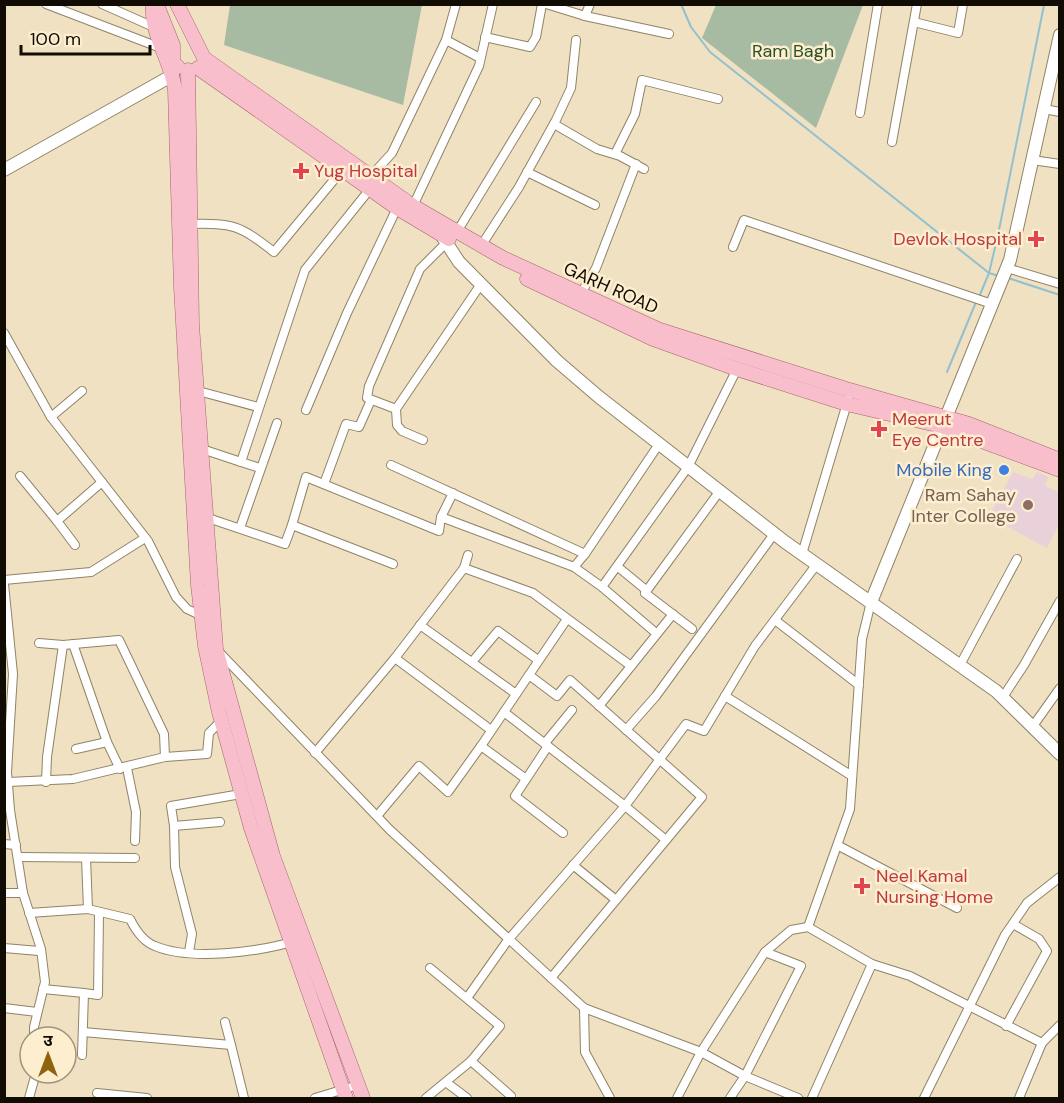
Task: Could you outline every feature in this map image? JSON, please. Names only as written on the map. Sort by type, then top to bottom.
[{"type":"main road","points":[[155,4],[156,28],[161,48],[173,75],[207,617],[221,721],[363,1098]]},
{"type":"main road","points":[[155,4],[173,45],[172,62],[179,68],[198,61]]},
{"type":"main road","points":[[177,4],[198,61],[186,286]]},
{"type":"main road","name":"GARH ROAD","points":[[198,61],[370,183],[397,208],[448,236],[631,324],[849,397]]},
{"type":"main road","name":"GARH ROAD","points":[[309,139],[343,169],[413,206],[448,236],[481,246],[553,287],[580,295],[631,324]]},
{"type":"main road","name":"GARH ROAD","points":[[671,339],[737,369],[942,421],[1059,460]]},
{"type":"main road","points":[[192,391],[202,449],[208,518],[207,617]]},
{"type":"main road","name":"GARH ROAD","points":[[967,429],[1059,470]]},
{"type":"main road","points":[[210,648],[244,786],[289,943],[327,1042],[344,1095]]},
{"type":"street","points":[[46,4],[161,48]]},
{"type":"street","points":[[102,4],[156,28]]},
{"type":"street","points":[[240,462],[305,270],[392,153],[446,40],[456,4]]},
{"type":"street","points":[[413,206],[464,101],[480,58],[493,4]]},
{"type":"street","points":[[485,37],[530,47],[536,36],[544,4],[585,16],[669,34]]},
{"type":"street","points":[[585,16],[590,4]]},
{"type":"street","points":[[860,113],[878,4]]},
{"type":"street","points":[[892,142],[917,4]]},
{"type":"street","points":[[914,22],[958,33],[963,4]]},
{"type":"street","points":[[807,927],[839,846],[850,809],[862,639],[871,602],[942,421],[1007,268],[1058,57],[1059,35]]},
{"type":"street","points":[[446,40],[480,58]]},
{"type":"street","points":[[481,246],[527,172],[571,88],[576,40]]},
{"type":"street","points":[[4,170],[173,75]]},
{"type":"street","points":[[615,154],[635,114],[642,80],[718,99]]},
{"type":"street","points":[[396,409],[367,398],[369,386],[420,269],[448,236],[536,102]]},
{"type":"street","points":[[1044,109],[1059,112]]},
{"type":"street","points":[[554,124],[597,149],[615,154],[644,169]]},
{"type":"street","points":[[1032,160],[1059,164]]},
{"type":"street","points":[[580,295],[596,268],[636,164]]},
{"type":"street","points":[[190,224],[223,223],[241,227],[274,252],[343,169]]},
{"type":"street","points":[[527,172],[595,206]]},
{"type":"street","points":[[306,410],[347,313],[397,208]]},
{"type":"street","points":[[733,247],[744,220],[992,304]]},
{"type":"street","points":[[448,236],[459,262],[557,361],[658,444],[774,534],[1003,697],[1059,754]]},
{"type":"street","points":[[1007,268],[1059,284]]},
{"type":"street","points":[[423,440],[402,431],[397,425],[396,409],[482,284]]},
{"type":"street","points":[[4,333],[51,417],[145,538],[176,597],[187,609],[207,617]]},
{"type":"street","points":[[602,587],[688,467],[737,369]]},
{"type":"street","points":[[51,417],[82,390]]},
{"type":"street","points":[[192,391],[258,407]]},
{"type":"street","points":[[802,554],[849,397]]},
{"type":"street","points":[[324,484],[346,424],[358,427],[371,400]]},
{"type":"street","points":[[240,528],[277,423]]},
{"type":"street","points":[[574,567],[658,444]]},
{"type":"street","points":[[202,449],[260,468]]},
{"type":"street","points":[[391,465],[585,554]]},
{"type":"street","points":[[20,476],[75,545]]},
{"type":"street","points":[[208,518],[285,544],[306,477],[439,531],[441,517],[453,493]]},
{"type":"street","points":[[57,521],[102,482]]},
{"type":"street","points":[[645,593],[719,492]]},
{"type":"street","points":[[441,517],[574,567],[602,587],[656,633]]},
{"type":"street","points":[[292,525],[393,564]]},
{"type":"street","points":[[626,730],[656,696],[774,534]]},
{"type":"street","points":[[36,1025],[45,982],[39,951],[41,949],[23,893],[16,845],[7,812],[9,678],[4,582],[91,572],[145,538]]},
{"type":"street","points":[[315,753],[395,658],[464,568],[468,555]]},
{"type":"street","points":[[960,665],[1017,559]]},
{"type":"street","points":[[466,999],[508,940],[625,806],[686,724],[704,731],[775,620],[817,564]]},
{"type":"street","points":[[618,567],[646,590],[645,593],[692,628]]},
{"type":"street","points":[[464,568],[533,593],[630,666]]},
{"type":"street","points":[[1003,697],[1024,665],[1059,601]]},
{"type":"street","points":[[599,706],[673,614]]},
{"type":"street","points":[[376,816],[419,766],[448,792],[567,619]]},
{"type":"street","points":[[775,620],[859,685]]},
{"type":"street","points":[[420,625],[516,694]]},
{"type":"street","points":[[472,662],[498,631],[538,660]]},
{"type":"street","points":[[39,643],[63,645],[119,640],[164,734],[165,757]]},
{"type":"street","points":[[74,644],[107,742],[124,769],[136,812],[135,841]]},
{"type":"street","points":[[46,782],[47,757],[63,645]]},
{"type":"street","points":[[210,648],[376,816],[584,1008],[701,1052],[745,1076],[798,1098]]},
{"type":"street","points":[[395,658],[491,730]]},
{"type":"street","points":[[529,675],[557,696],[570,680],[702,796],[551,978]]},
{"type":"street","points":[[1033,726],[1059,688]]},
{"type":"street","points":[[725,696],[852,776]]},
{"type":"street","points":[[548,746],[545,743],[572,710]]},
{"type":"street","points":[[504,712],[666,840]]},
{"type":"street","points":[[8,782],[46,782],[124,769],[165,757],[207,754],[209,733],[221,721]]},
{"type":"street","points":[[76,748],[107,742]]},
{"type":"street","points":[[481,746],[526,779]]},
{"type":"street","points":[[548,746],[515,796],[563,833]]},
{"type":"street","points":[[189,952],[192,934],[175,867],[171,806],[244,786]]},
{"type":"street","points":[[174,826],[220,822]]},
{"type":"street","points":[[4,844],[16,845]]},
{"type":"street","points":[[839,846],[957,908]]},
{"type":"street","points":[[18,857],[135,858]]},
{"type":"street","points":[[86,858],[88,909]]},
{"type":"street","points":[[573,865],[616,900]]},
{"type":"street","points":[[924,1098],[1013,924],[1027,903],[1059,877]]},
{"type":"street","points":[[4,893],[23,893]]},
{"type":"street","points":[[29,913],[88,909],[130,919],[135,930],[154,946],[189,952],[233,954],[304,939]]},
{"type":"street","points":[[43,989],[98,995],[99,912]]},
{"type":"street","points":[[1006,1026],[1047,951],[1039,939],[1013,924]]},
{"type":"street","points":[[677,1098],[701,1052],[765,951],[791,930],[807,927],[872,964],[910,975],[970,1008],[1042,1043]]},
{"type":"street","points":[[4,948],[39,951]]},
{"type":"street","points":[[730,1098],[745,1076],[801,966],[765,951]]},
{"type":"street","points":[[812,1098],[872,964]]},
{"type":"street","points":[[426,1098],[471,1061],[500,1026],[430,968]]},
{"type":"street","points":[[82,1055],[84,993]]},
{"type":"street","points":[[4,1008],[38,1012]]},
{"type":"street","points":[[584,1008],[585,1052],[610,1098]]},
{"type":"street","points":[[225,1022],[244,1098]]},
{"type":"street","points":[[1019,1098],[1042,1043],[1059,1026]]},
{"type":"street","points":[[83,1032],[231,1045]]},
{"type":"street","points":[[471,1061],[511,1096]]},
{"type":"street","points":[[447,1083],[467,1098]]},
{"type":"street","points":[[315,1098],[344,1095],[358,1085]]},
{"type":"street","points":[[97,1093],[147,1098]]},
{"type":"shaded area","name":"Ram Sahay Inter College","points":[[1013,472],[1032,479],[1037,472],[1048,477],[1045,486],[1059,492],[1059,525],[1047,548],[989,517]]},
{"type":"green space","points":[[230,5],[422,5],[403,105],[224,45]]},
{"type":"green space","name":"Ram Bagh","points":[[716,5],[863,5],[816,128],[702,38]]},
{"type":"waterway","points":[[681,4],[691,27],[710,52],[989,273],[999,276]]},
{"type":"waterway","points":[[979,297],[989,273],[998,235],[1044,5]]},
{"type":"waterway","points":[[1008,278],[1060,295]]},
{"type":"waterway","points":[[947,372],[976,302]]},
{"type":"place","name":"Yug Hospital","points":[[301,171]]},
{"type":"place","name":"Devlok Hospital","points":[[1036,239]]},
{"type":"place","name":"Meerut Eye Centre","points":[[879,429]]},
{"type":"place","name":"Mobile King","points":[[1004,470]]},
{"type":"place","name":"Ram Sahay Inter College","points":[[1028,505]]},
{"type":"place","name":"Neel Kamal Nursing Home","points":[[862,886]]}]
